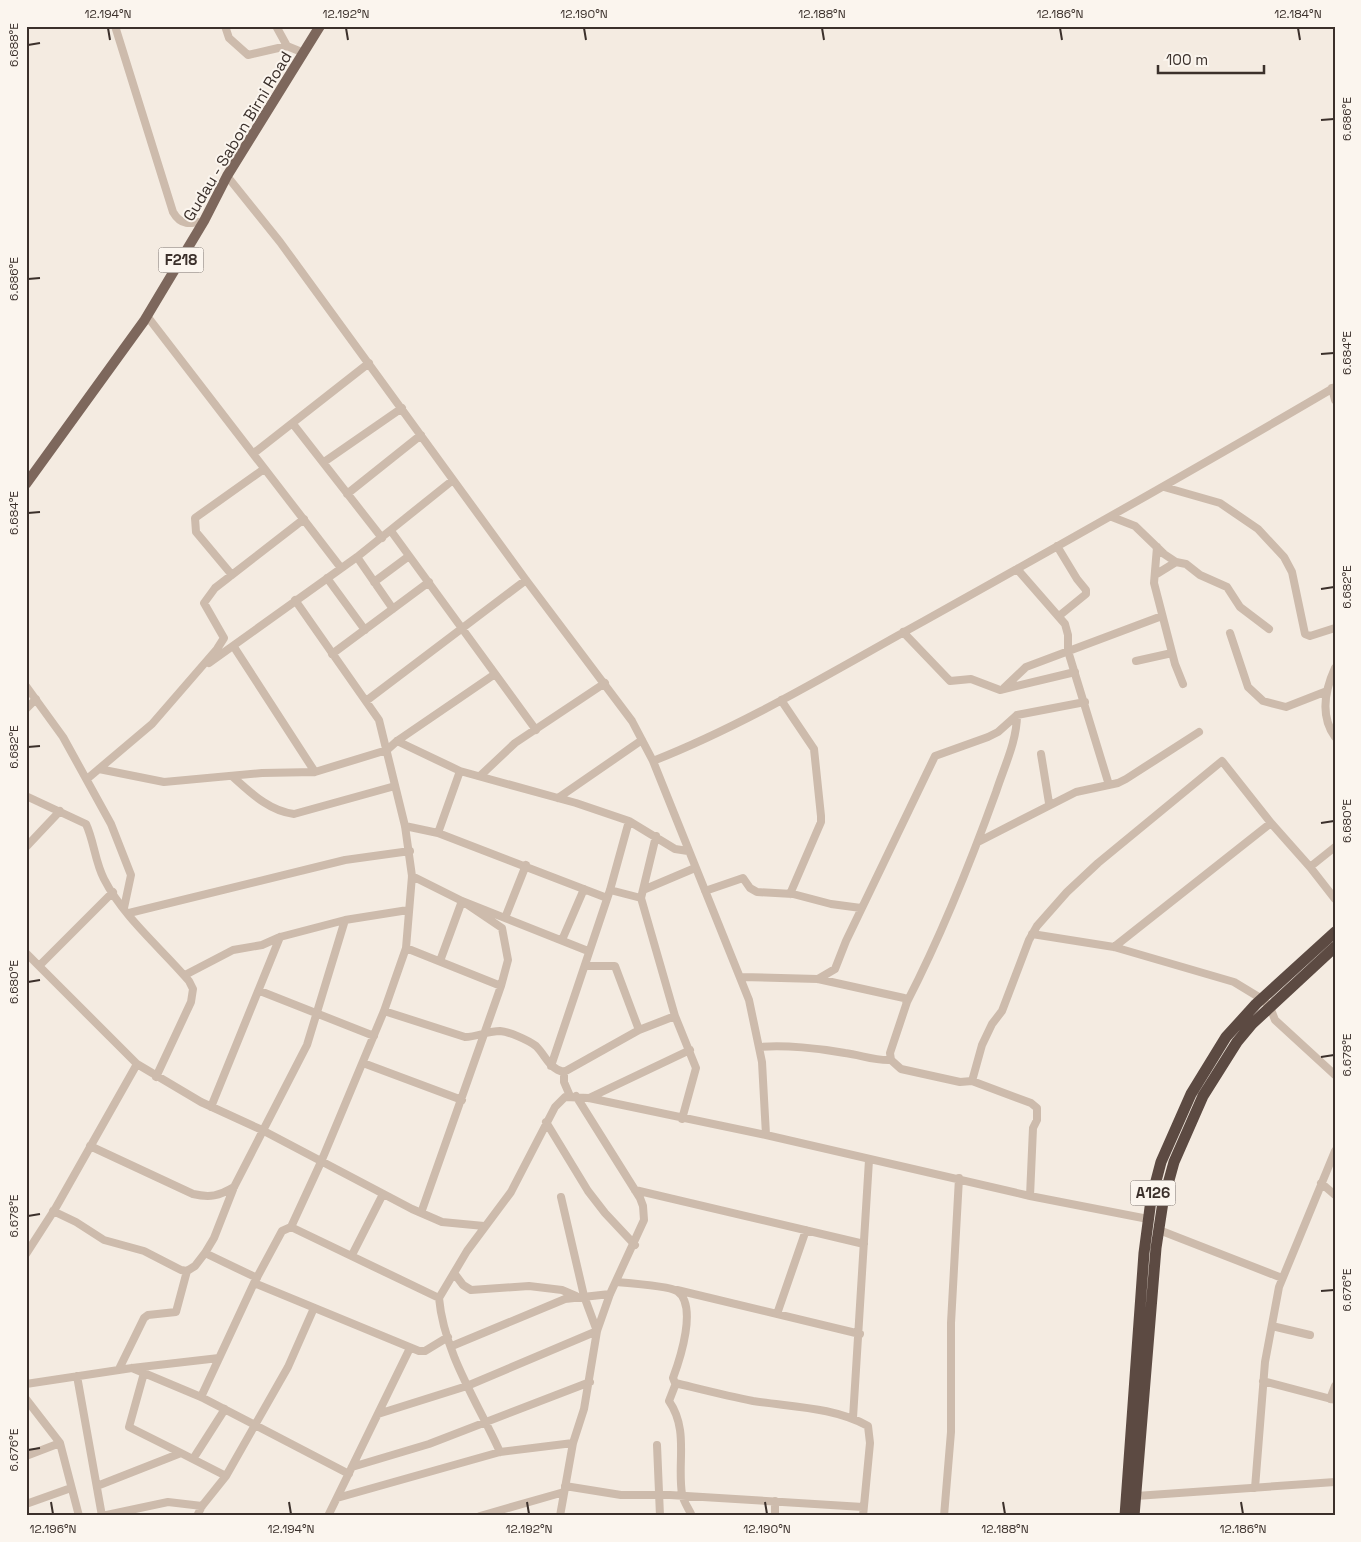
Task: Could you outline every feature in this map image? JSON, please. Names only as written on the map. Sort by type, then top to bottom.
[{"type":"highway","name":"A126","points":[[1266,1003],[1335,932]]},
{"type":"highway","name":"A126","points":[[1125,1516],[1148,1219],[1161,1162],[1191,1094],[1217,1049],[1266,1003],[1335,947]]},
{"type":"highway","name":"A126","points":[[1134,1516],[1159,1230],[1168,1181],[1197,1109],[1224,1059],[1255,1013]]},
{"type":"main road","name":"Gudau - Sabon Birni Road","points":[[26,484],[49,455],[147,316],[204,221],[227,176],[320,26]]},
{"type":"street","points":[[114,26],[174,212],[178,219],[186,224],[204,221]]},
{"type":"street","points":[[225,26],[229,38],[248,56],[288,46]]},
{"type":"street","points":[[276,26],[288,46],[304,53]]},
{"type":"street","points":[[227,176],[280,242],[526,580],[632,721],[653,761],[749,1000],[762,1062],[766,1135]]},
{"type":"street","points":[[147,316],[341,568]]},
{"type":"street","points":[[254,453],[369,363]]},
{"type":"street","points":[[653,761],[780,700],[1056,546],[1112,517],[1334,387],[1335,400]]},
{"type":"street","points":[[324,462],[402,408]]},
{"type":"street","points":[[293,424],[382,538]]},
{"type":"street","points":[[347,494],[421,436]]},
{"type":"street","points":[[232,576],[196,532],[195,518],[264,470]]},
{"type":"street","points":[[201,668],[357,557],[453,480]]},
{"type":"street","points":[[1164,487],[1220,504],[1258,529],[1289,564],[1305,634],[1310,636],[1335,628]]},
{"type":"street","points":[[1112,517],[1135,526],[1176,562],[1186,564],[1200,575],[1227,587],[1240,607],[1269,629]]},
{"type":"street","points":[[87,779],[152,724],[201,668],[224,638],[204,603],[215,588],[304,519]]},
{"type":"street","points":[[391,531],[536,730]]},
{"type":"street","points":[[1056,546],[1076,579],[1086,590],[1086,594],[1059,616]]},
{"type":"street","points":[[1157,547],[1154,583],[1182,684]]},
{"type":"street","points":[[374,582],[409,556]]},
{"type":"street","points":[[357,557],[393,609]]},
{"type":"street","points":[[1156,575],[1176,562]]},
{"type":"street","points":[[1016,569],[1059,616],[1067,628],[1068,651],[1109,785]]},
{"type":"street","points":[[327,578],[365,630]]},
{"type":"street","points":[[366,701],[526,580]]},
{"type":"street","points":[[332,654],[429,582]]},
{"type":"street","points":[[201,1397],[256,1280],[282,1231],[291,1227],[321,1162],[384,1011],[406,948],[412,876],[410,851],[379,720],[296,600]]},
{"type":"street","points":[[1004,688],[1026,667],[1162,616]]},
{"type":"street","points":[[903,632],[950,681],[971,679],[1000,690],[1075,672]]},
{"type":"street","points":[[1230,633],[1248,687],[1263,701],[1286,708],[1327,691]]},
{"type":"street","points":[[234,646],[315,772]]},
{"type":"street","points":[[1136,661],[1172,653]]},
{"type":"street","points":[[1335,668],[1327,691],[1326,716],[1328,728],[1335,738]]},
{"type":"street","points":[[99,769],[164,782],[315,772],[387,750],[397,741],[494,674]]},
{"type":"street","points":[[480,776],[514,743],[605,683]]},
{"type":"street","points":[[26,686],[63,737],[111,824],[131,875],[126,911]]},
{"type":"street","points":[[26,710],[36,699]]},
{"type":"street","points":[[780,700],[814,749],[822,816],[790,894]]},
{"type":"street","points":[[818,979],[835,970],[861,908],[935,756],[988,737],[1017,715],[1085,702]]},
{"type":"street","points":[[891,1060],[890,1045],[907,1002],[937,945],[978,842],[1017,726],[1017,715]]},
{"type":"street","points":[[1008,723],[1017,726]]},
{"type":"street","points":[[978,842],[1049,803],[1076,792],[1109,785],[1126,779],[1199,732]]},
{"type":"street","points":[[558,798],[642,740]]},
{"type":"street","points":[[397,741],[460,771],[558,798],[629,821],[675,849],[688,851]]},
{"type":"street","points":[[1041,754],[1049,803]]},
{"type":"street","points":[[972,1081],[982,1045],[992,1024],[1002,1012],[1032,934],[1067,892],[1098,863],[1222,760],[1271,823],[1335,899]]},
{"type":"street","points":[[438,833],[460,771]]},
{"type":"street","points":[[232,776],[256,797],[280,812],[294,814],[396,786]]},
{"type":"street","points":[[26,796],[86,824],[98,866],[113,892],[126,911],[185,976],[193,990],[190,1002],[156,1076]]},
{"type":"street","points":[[26,847],[60,811]]},
{"type":"street","points":[[551,1066],[610,890],[629,821]]},
{"type":"street","points":[[1114,947],[1271,823]]},
{"type":"street","points":[[405,826],[438,833],[526,865],[607,898]]},
{"type":"street","points":[[656,836],[641,898],[675,1016],[696,1068],[682,1119]]},
{"type":"street","points":[[1310,867],[1335,847]]},
{"type":"street","points":[[126,911],[345,860],[410,851]]},
{"type":"street","points":[[506,918],[526,865]]},
{"type":"street","points":[[643,890],[695,868]]},
{"type":"street","points":[[412,876],[462,901],[588,951]]},
{"type":"street","points":[[705,890],[743,878],[750,888],[757,892],[790,894],[831,904],[861,908]]},
{"type":"street","points":[[562,940],[584,889]]},
{"type":"street","points":[[610,890],[641,898]]},
{"type":"street","points":[[39,966],[113,892]]},
{"type":"street","points":[[440,961],[462,901]]},
{"type":"street","points":[[421,1213],[485,1034],[508,960],[502,928],[462,901]]},
{"type":"street","points":[[185,976],[233,950],[262,945],[280,937],[345,920],[408,910]]},
{"type":"street","points":[[120,1370],[144,1318],[148,1315],[176,1312],[187,1271],[195,1266],[205,1254],[234,1187],[307,1044],[345,920]]},
{"type":"street","points":[[1032,934],[1114,947],[1234,982],[1266,1003],[1275,1020],[1335,1075]]},
{"type":"street","points":[[211,1107],[260,991],[280,937]]},
{"type":"street","points":[[406,948],[501,986]]},
{"type":"street","points":[[27,954],[137,1064],[156,1076],[211,1107],[262,1130],[421,1213],[442,1222],[484,1226]]},
{"type":"street","points":[[585,966],[615,966],[639,1030]]},
{"type":"street","points":[[740,977],[818,979],[904,998],[907,1002]]},
{"type":"street","points":[[260,991],[374,1036]]},
{"type":"street","points":[[384,1011],[465,1036],[500,1031],[529,1042],[551,1066],[564,1072]]},
{"type":"street","points":[[1255,1013],[1275,1020]]},
{"type":"street","points":[[564,1072],[639,1030],[675,1016]]},
{"type":"street","points":[[759,1047],[821,1049],[871,1059],[891,1060],[901,1069],[960,1082],[972,1081],[1031,1103],[1037,1108],[1037,1120],[1033,1128],[1030,1196]]},
{"type":"street","points":[[589,1098],[690,1050]]},
{"type":"street","points":[[362,1062],[462,1100]]},
{"type":"street","points":[[26,1254],[53,1211],[137,1064]]},
{"type":"street","points":[[560,1516],[573,1443],[590,1382],[597,1331],[610,1294],[635,1245],[644,1220],[644,1206],[564,1082],[564,1072]]},
{"type":"street","points":[[500,1452],[467,1386],[448,1337],[439,1298],[484,1226],[511,1192],[554,1107],[565,1097],[589,1098],[682,1119],[766,1135],[869,1160],[959,1178],[1030,1196],[1148,1219]]},
{"type":"street","points":[[546,1122],[588,1191],[605,1213],[635,1245]]},
{"type":"street","points":[[90,1146],[193,1194],[209,1198],[234,1187]]},
{"type":"street","points":[[1255,1488],[1263,1381],[1282,1278],[1300,1240],[1335,1151]]},
{"type":"street","points":[[853,1418],[860,1334],[869,1160]]},
{"type":"street","points":[[944,1516],[951,1432],[951,1323],[959,1178]]},
{"type":"street","points":[[1321,1183],[1335,1195]]},
{"type":"street","points":[[635,1190],[864,1244]]},
{"type":"street","points":[[352,1255],[384,1194]]},
{"type":"street","points":[[561,1197],[584,1296],[597,1331]]},
{"type":"street","points":[[53,1211],[81,1224],[104,1240],[144,1251],[187,1271]]},
{"type":"street","points":[[291,1227],[439,1298]]},
{"type":"street","points":[[777,1314],[806,1230]]},
{"type":"street","points":[[1159,1230],[1282,1278]]},
{"type":"street","points":[[205,1254],[314,1308],[410,1348],[425,1351],[448,1337]]},
{"type":"street","points":[[454,1273],[463,1285],[471,1290],[529,1286],[562,1290],[576,1296]]},
{"type":"street","points":[[616,1282],[676,1290],[860,1334]]},
{"type":"street","points":[[480,1516],[565,1489],[621,1495],[682,1495],[775,1501],[863,1511],[870,1443],[868,1426],[853,1418],[829,1412],[750,1400],[676,1383],[673,1378],[688,1320],[683,1297],[676,1290]]},
{"type":"street","points":[[452,1346],[576,1296],[610,1294]]},
{"type":"street","points":[[197,1516],[202,1506],[226,1476],[288,1367],[314,1308]]},
{"type":"street","points":[[1272,1326],[1310,1335]]},
{"type":"street","points":[[378,1414],[467,1386],[597,1331]]},
{"type":"street","points":[[328,1516],[410,1348]]},
{"type":"street","points":[[26,1384],[132,1368],[219,1358]]},
{"type":"street","points":[[132,1368],[201,1397],[254,1425],[350,1470],[430,1444],[590,1382]]},
{"type":"street","points":[[144,1373],[129,1427],[226,1476]]},
{"type":"street","points":[[77,1376],[102,1516],[168,1502],[202,1506]]},
{"type":"street","points":[[1263,1381],[1332,1399],[1335,1386]]},
{"type":"street","points":[[676,1383],[669,1401],[679,1421],[682,1440],[682,1495],[692,1516]]},
{"type":"street","points":[[26,1399],[60,1444],[78,1516]]},
{"type":"street","points":[[26,1413],[35,1409]]},
{"type":"street","points":[[194,1459],[225,1409]]},
{"type":"street","points":[[337,1498],[500,1452],[573,1443]]},
{"type":"street","points":[[26,1456],[60,1444]]},
{"type":"street","points":[[657,1445],[660,1516]]},
{"type":"street","points":[[97,1486],[181,1453]]},
{"type":"street","points":[[1136,1496],[1335,1482]]},
{"type":"street","points":[[26,1504],[70,1488]]},
{"type":"street","points":[[774,1516],[775,1501]]}]
